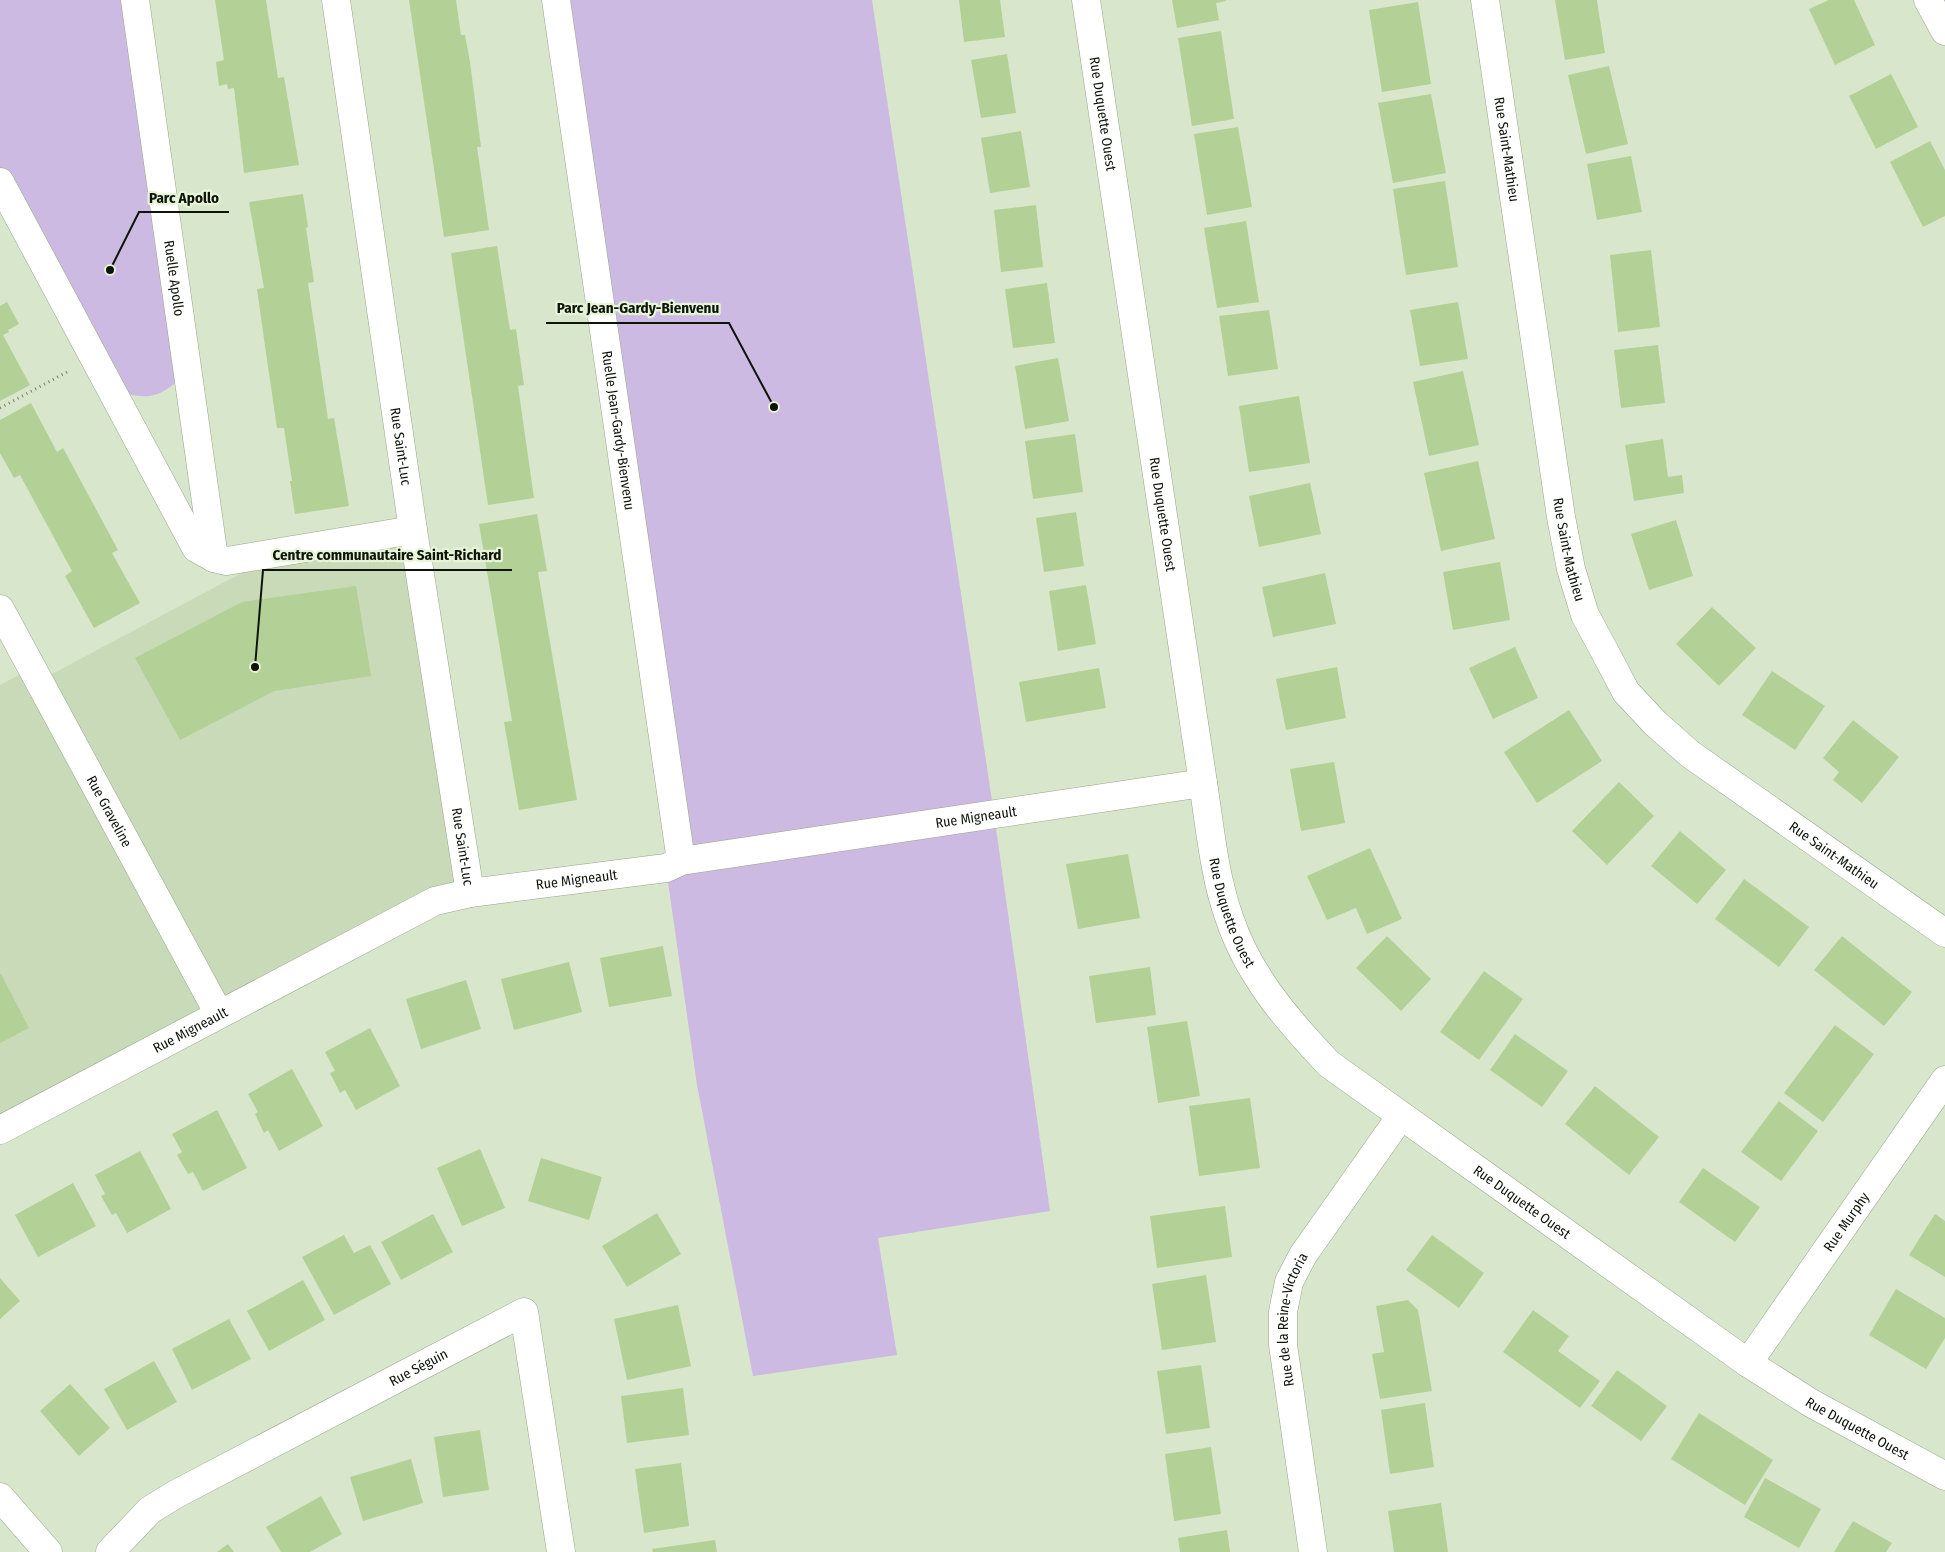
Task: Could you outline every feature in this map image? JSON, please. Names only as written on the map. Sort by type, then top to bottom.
[{"type":"street","name":"Ruelle Apollo","points":[[135,0],[214,558]]},
{"type":"street","name":"Rue Saint-Luc","points":[[336,0],[413,530],[470,893]]},
{"type":"street","name":"Ruelle Jean-Gardy-Bienvenu","points":[[556,0],[681,861]]},
{"type":"street","name":"Rue Duquette Ouest","points":[[1086,0],[1203,783],[1224,899],[1229,918],[1249,962],[1269,996],[1329,1064],[1748,1363],[1811,1403],[1945,1476]]},
{"type":"street","name":"Rue Saint-Mathieu","points":[[1485,0],[1561,517],[1572,569],[1585,614],[1626,692],[1662,729],[1690,754],[1945,934]]},
{"type":"street","points":[[1928,0],[1945,31]]},
{"type":"street","points":[[0,182],[196,548],[214,558],[227,561],[413,530]]},
{"type":"street","name":"Rue Graveline","points":[[0,609],[219,1014]]},
{"type":"street","name":"Rue Migneault","points":[[0,1130],[435,902],[470,893],[666,868],[681,861],[1203,783]]},
{"type":"street","name":"Rue Murphy","points":[[1748,1363],[1945,1080]]},
{"type":"street","name":"Rue de la Reine-Victoria","points":[[1313,1552],[1283,1345],[1283,1312],[1289,1282],[1303,1255],[1401,1116]]},
{"type":"street","name":"Rue Séguin","points":[[110,1552],[150,1510],[176,1494],[524,1312],[561,1552]]},
{"type":"street","points":[[0,1497],[48,1552]]},
{"type":"path","points":[[0,408],[94,358]]},
{"type":"shaded area","points":[[0,0],[135,0],[188,371],[161,393],[144,396],[110,389],[0,182]]},
{"type":"shaded area","points":[[556,0],[872,0],[994,814],[1050,1211],[878,1238],[897,1355],[753,1376],[697,1085],[666,868],[681,861]]},
{"type":"shaded area","points":[[413,530],[470,893],[0,1130],[0,685],[32,668],[39,681],[279,553]]},
{"type":"building","points":[[215,0],[266,0],[278,78],[284,77],[299,165],[244,173],[234,88],[228,89],[227,84],[219,86],[216,62],[224,60]]},
{"type":"building","points":[[409,0],[456,0],[461,35],[465,35],[470,62],[481,147],[477,147],[489,230],[444,237]]},
{"type":"building","points":[[959,0],[1000,0],[1005,37],[964,42]]},
{"type":"building","points":[[1172,0],[1226,1],[1216,3],[1219,20],[1177,28]]},
{"type":"building","points":[[1555,0],[1597,0],[1605,53],[1565,60]]},
{"type":"building","points":[[1829,0],[1854,0],[1875,45],[1835,65],[1809,9]]},
{"type":"building","points":[[1418,2],[1431,84],[1382,92],[1369,10]]},
{"type":"building","points":[[1221,31],[1234,119],[1192,126],[1178,38]]},
{"type":"building","points":[[1007,54],[1016,113],[981,118],[971,60]]},
{"type":"building","points":[[1609,66],[1628,144],[1586,154],[1568,75]]},
{"type":"building","points":[[1891,74],[1918,127],[1876,149],[1849,96]]},
{"type":"building","points":[[1431,94],[1446,173],[1393,183],[1378,103]]},
{"type":"building","points":[[1238,127],[1252,207],[1207,215],[1194,134]]},
{"type":"building","points":[[1021,131],[1030,187],[990,193],[981,138]]},
{"type":"building","points":[[1930,141],[1945,170],[1945,216],[1923,227],[1890,162]]},
{"type":"building","points":[[1631,156],[1642,212],[1597,220],[1587,164]]},
{"type":"building","points":[[1445,181],[1458,267],[1406,275],[1393,189]]},
{"type":"building","points":[[303,194],[314,282],[308,283],[328,419],[334,418],[349,506],[295,514],[284,428],[277,428],[257,289],[264,288],[249,202]]},
{"type":"building","points":[[1036,205],[1043,267],[1001,272],[994,210]]},
{"type":"building","points":[[1246,221],[1259,302],[1217,308],[1204,228]]},
{"type":"building","points":[[497,246],[510,330],[516,329],[524,385],[518,386],[534,498],[488,505],[451,253]]},
{"type":"building","points":[[1651,250],[1660,327],[1618,332],[1610,255]]},
{"type":"building","points":[[1047,283],[1055,343],[1013,348],[1005,289]]},
{"type":"building","points":[[7,302],[19,324],[3,335],[30,385],[0,401],[0,306]]},
{"type":"building","points":[[1458,302],[1468,359],[1420,366],[1410,310]]},
{"type":"building","points":[[1269,310],[1278,369],[1228,376],[1219,316]]},
{"type":"building","points":[[1658,345],[1665,403],[1621,408],[1614,350]]},
{"type":"building","points":[[1058,358],[1069,421],[1025,429],[1015,366]]},
{"type":"building","points":[[1463,371],[1479,445],[1429,456],[1413,382]]},
{"type":"building","points":[[1299,396],[1310,463],[1249,472],[1239,406]]},
{"type":"building","points":[[31,403],[57,452],[63,448],[118,550],[112,553],[140,603],[94,628],[65,576],[72,571],[20,475],[14,478],[0,453],[0,420]]},
{"type":"building","points":[[1075,434],[1083,492],[1033,499],[1025,441]]},
{"type":"building","points":[[1663,439],[1668,477],[1682,475],[1684,493],[1634,501],[1625,445]]},
{"type":"building","points":[[1478,461],[1495,539],[1441,551],[1424,473]]},
{"type":"building","points":[[1310,483],[1321,534],[1259,547],[1249,496]]},
{"type":"building","points":[[1076,512],[1084,566],[1044,572],[1036,518]]},
{"type":"building","points":[[537,514],[547,571],[538,572],[577,800],[519,810],[504,722],[512,721],[479,524]]},
{"type":"building","points":[[1676,520],[1693,576],[1649,590],[1631,534]]},
{"type":"building","points":[[1500,562],[1510,620],[1453,630],[1443,572]]},
{"type":"building","points":[[1325,573],[1336,624],[1273,637],[1262,587]]},
{"type":"building","points":[[1086,585],[1096,644],[1058,651],[1049,591]]},
{"type":"building","points":[[356,586],[371,676],[274,691],[180,740],[135,658],[242,602]]},
{"type":"building","points":[[1712,607],[1756,648],[1719,686],[1676,644]]},
{"type":"building","points":[[1515,647],[1538,698],[1493,719],[1469,668]]},
{"type":"building","points":[[1337,667],[1346,718],[1286,730],[1276,679]]},
{"type":"building","points":[[1099,668],[1106,708],[1026,722],[1019,682]]},
{"type":"building","points":[[1772,671],[1825,706],[1795,750],[1742,715]]},
{"type":"building","points":[[1569,710],[1602,761],[1537,803],[1504,752]]},
{"type":"building","points":[[1853,720],[1899,757],[1862,803],[1833,780],[1839,772],[1823,758]]},
{"type":"building","points":[[1334,762],[1345,823],[1301,831],[1290,769]]},
{"type":"building","points":[[1619,782],[1654,816],[1607,865],[1572,831]]},
{"type":"building","points":[[1680,831],[1726,870],[1697,904],[1651,866]]},
{"type":"building","points":[[1370,848],[1402,919],[1367,934],[1356,908],[1327,920],[1307,876]]},
{"type":"building","points":[[1128,854],[1140,918],[1078,929],[1066,864]]},
{"type":"building","points":[[1744,879],[1809,927],[1779,967],[1715,919]]},
{"type":"building","points":[[1387,936],[1431,979],[1401,1011],[1356,968]]},
{"type":"building","points":[[1842,936],[1912,992],[1884,1026],[1814,970]]},
{"type":"building","points":[[663,946],[672,996],[609,1007],[600,958]]},
{"type":"building","points":[[569,962],[582,1012],[514,1030],[501,979]]},
{"type":"building","points":[[1150,967],[1156,1015],[1096,1023],[1089,976]]},
{"type":"building","points":[[1484,971],[1523,999],[1479,1060],[1440,1032]]},
{"type":"building","points":[[0,975],[29,1028],[0,1043]]},
{"type":"building","points":[[466,980],[481,1029],[421,1049],[406,999]]},
{"type":"building","points":[[1187,1021],[1200,1096],[1158,1103],[1147,1027]]},
{"type":"building","points":[[1835,1025],[1874,1054],[1823,1122],[1784,1093]]},
{"type":"building","points":[[370,1028],[400,1086],[356,1110],[345,1090],[340,1093],[330,1073],[335,1071],[325,1052]]},
{"type":"building","points":[[1515,1034],[1568,1071],[1542,1107],[1490,1070]]},
{"type":"building","points":[[292,1069],[323,1126],[279,1151],[268,1130],[264,1133],[255,1114],[258,1112],[248,1094]]},
{"type":"building","points":[[1595,1086],[1659,1137],[1629,1175],[1565,1124]]},
{"type":"building","points":[[1250,1098],[1260,1168],[1199,1176],[1189,1106]]},
{"type":"building","points":[[1779,1101],[1818,1131],[1781,1181],[1741,1152]]},
{"type":"building","points":[[217,1110],[247,1168],[203,1191],[193,1172],[188,1174],[177,1155],[182,1152],[172,1134]]},
{"type":"building","points":[[480,1149],[505,1208],[462,1226],[437,1168]]},
{"type":"building","points":[[140,1151],[171,1209],[127,1233],[116,1213],[112,1215],[101,1196],[105,1194],[95,1175]]},
{"type":"building","points":[[541,1158],[602,1177],[589,1220],[528,1201]]},
{"type":"building","points":[[1703,1168],[1760,1207],[1735,1242],[1679,1202]]},
{"type":"building","points":[[73,1183],[96,1226],[38,1257],[15,1215]]},
{"type":"building","points":[[1225,1206],[1232,1257],[1157,1268],[1150,1216]]},
{"type":"building","points":[[657,1213],[681,1254],[627,1287],[602,1246]]},
{"type":"building","points":[[433,1214],[453,1252],[401,1280],[381,1242]]},
{"type":"building","points":[[1935,1214],[1945,1221],[1945,1277],[1909,1255]]},
{"type":"building","points":[[344,1235],[354,1253],[370,1245],[391,1284],[334,1315],[302,1257]]},
{"type":"building","points":[[1432,1235],[1484,1273],[1459,1308],[1406,1270]]},
{"type":"building","points":[[1206,1275],[1216,1342],[1162,1350],[1152,1284]]},
{"type":"building","points":[[0,1278],[20,1301],[0,1319]]},
{"type":"building","points":[[303,1280],[325,1320],[269,1351],[247,1311]]},
{"type":"building","points":[[1896,1289],[1945,1318],[1945,1338],[1926,1369],[1869,1335]]},
{"type":"building","points":[[1408,1300],[1418,1310],[1432,1391],[1380,1399],[1372,1354],[1384,1352],[1376,1306]]},
{"type":"building","points":[[678,1305],[691,1366],[627,1380],[614,1319]]},
{"type":"building","points":[[1533,1310],[1569,1336],[1558,1351],[1600,1381],[1580,1408],[1503,1352]]},
{"type":"building","points":[[229,1319],[251,1359],[192,1390],[172,1349]]},
{"type":"building","points":[[154,1361],[177,1402],[127,1430],[104,1389]]},
{"type":"building","points":[[1201,1365],[1210,1428],[1166,1434],[1157,1371]]},
{"type":"building","points":[[1617,1370],[1667,1406],[1641,1441],[1591,1406]]},
{"type":"building","points":[[70,1384],[110,1428],[79,1456],[40,1411]]},
{"type":"building","points":[[683,1388],[689,1435],[627,1443],[621,1396]]},
{"type":"building","points":[[1425,1403],[1434,1467],[1390,1474],[1381,1410]]},
{"type":"building","points":[[1699,1413],[1773,1460],[1745,1505],[1671,1459]]},
{"type":"building","points":[[480,1430],[489,1490],[443,1497],[434,1437]]},
{"type":"building","points":[[1211,1447],[1221,1514],[1174,1521],[1165,1454]]},
{"type":"building","points":[[411,1459],[423,1503],[363,1521],[350,1477]]},
{"type":"building","points":[[681,1463],[689,1526],[644,1533],[635,1469]]},
{"type":"building","points":[[1765,1478],[1821,1509],[1799,1548],[1744,1517]]},
{"type":"building","points":[[321,1496],[342,1534],[310,1552],[281,1552],[266,1527]]},
{"type":"building","points":[[1441,1503],[1448,1552],[1394,1552],[1388,1511]]},
{"type":"building","points":[[1853,1521],[1892,1543],[1886,1552],[1834,1552]]},
{"type":"building","points":[[1227,1530],[1230,1552],[1180,1552],[1178,1538]]},
{"type":"building","points":[[715,1540],[717,1552],[653,1552],[652,1549]]},
{"type":"building","points":[[228,1544],[234,1552],[217,1552]]},
{"type":"place","name":"Parc Apollo","points":[[110,270]]},
{"type":"place","name":"Parc Jean-Gardy-Bienvenu","points":[[774,407]]},
{"type":"place","name":"Centre communautaire Saint-Richard","points":[[255,667]]}]
